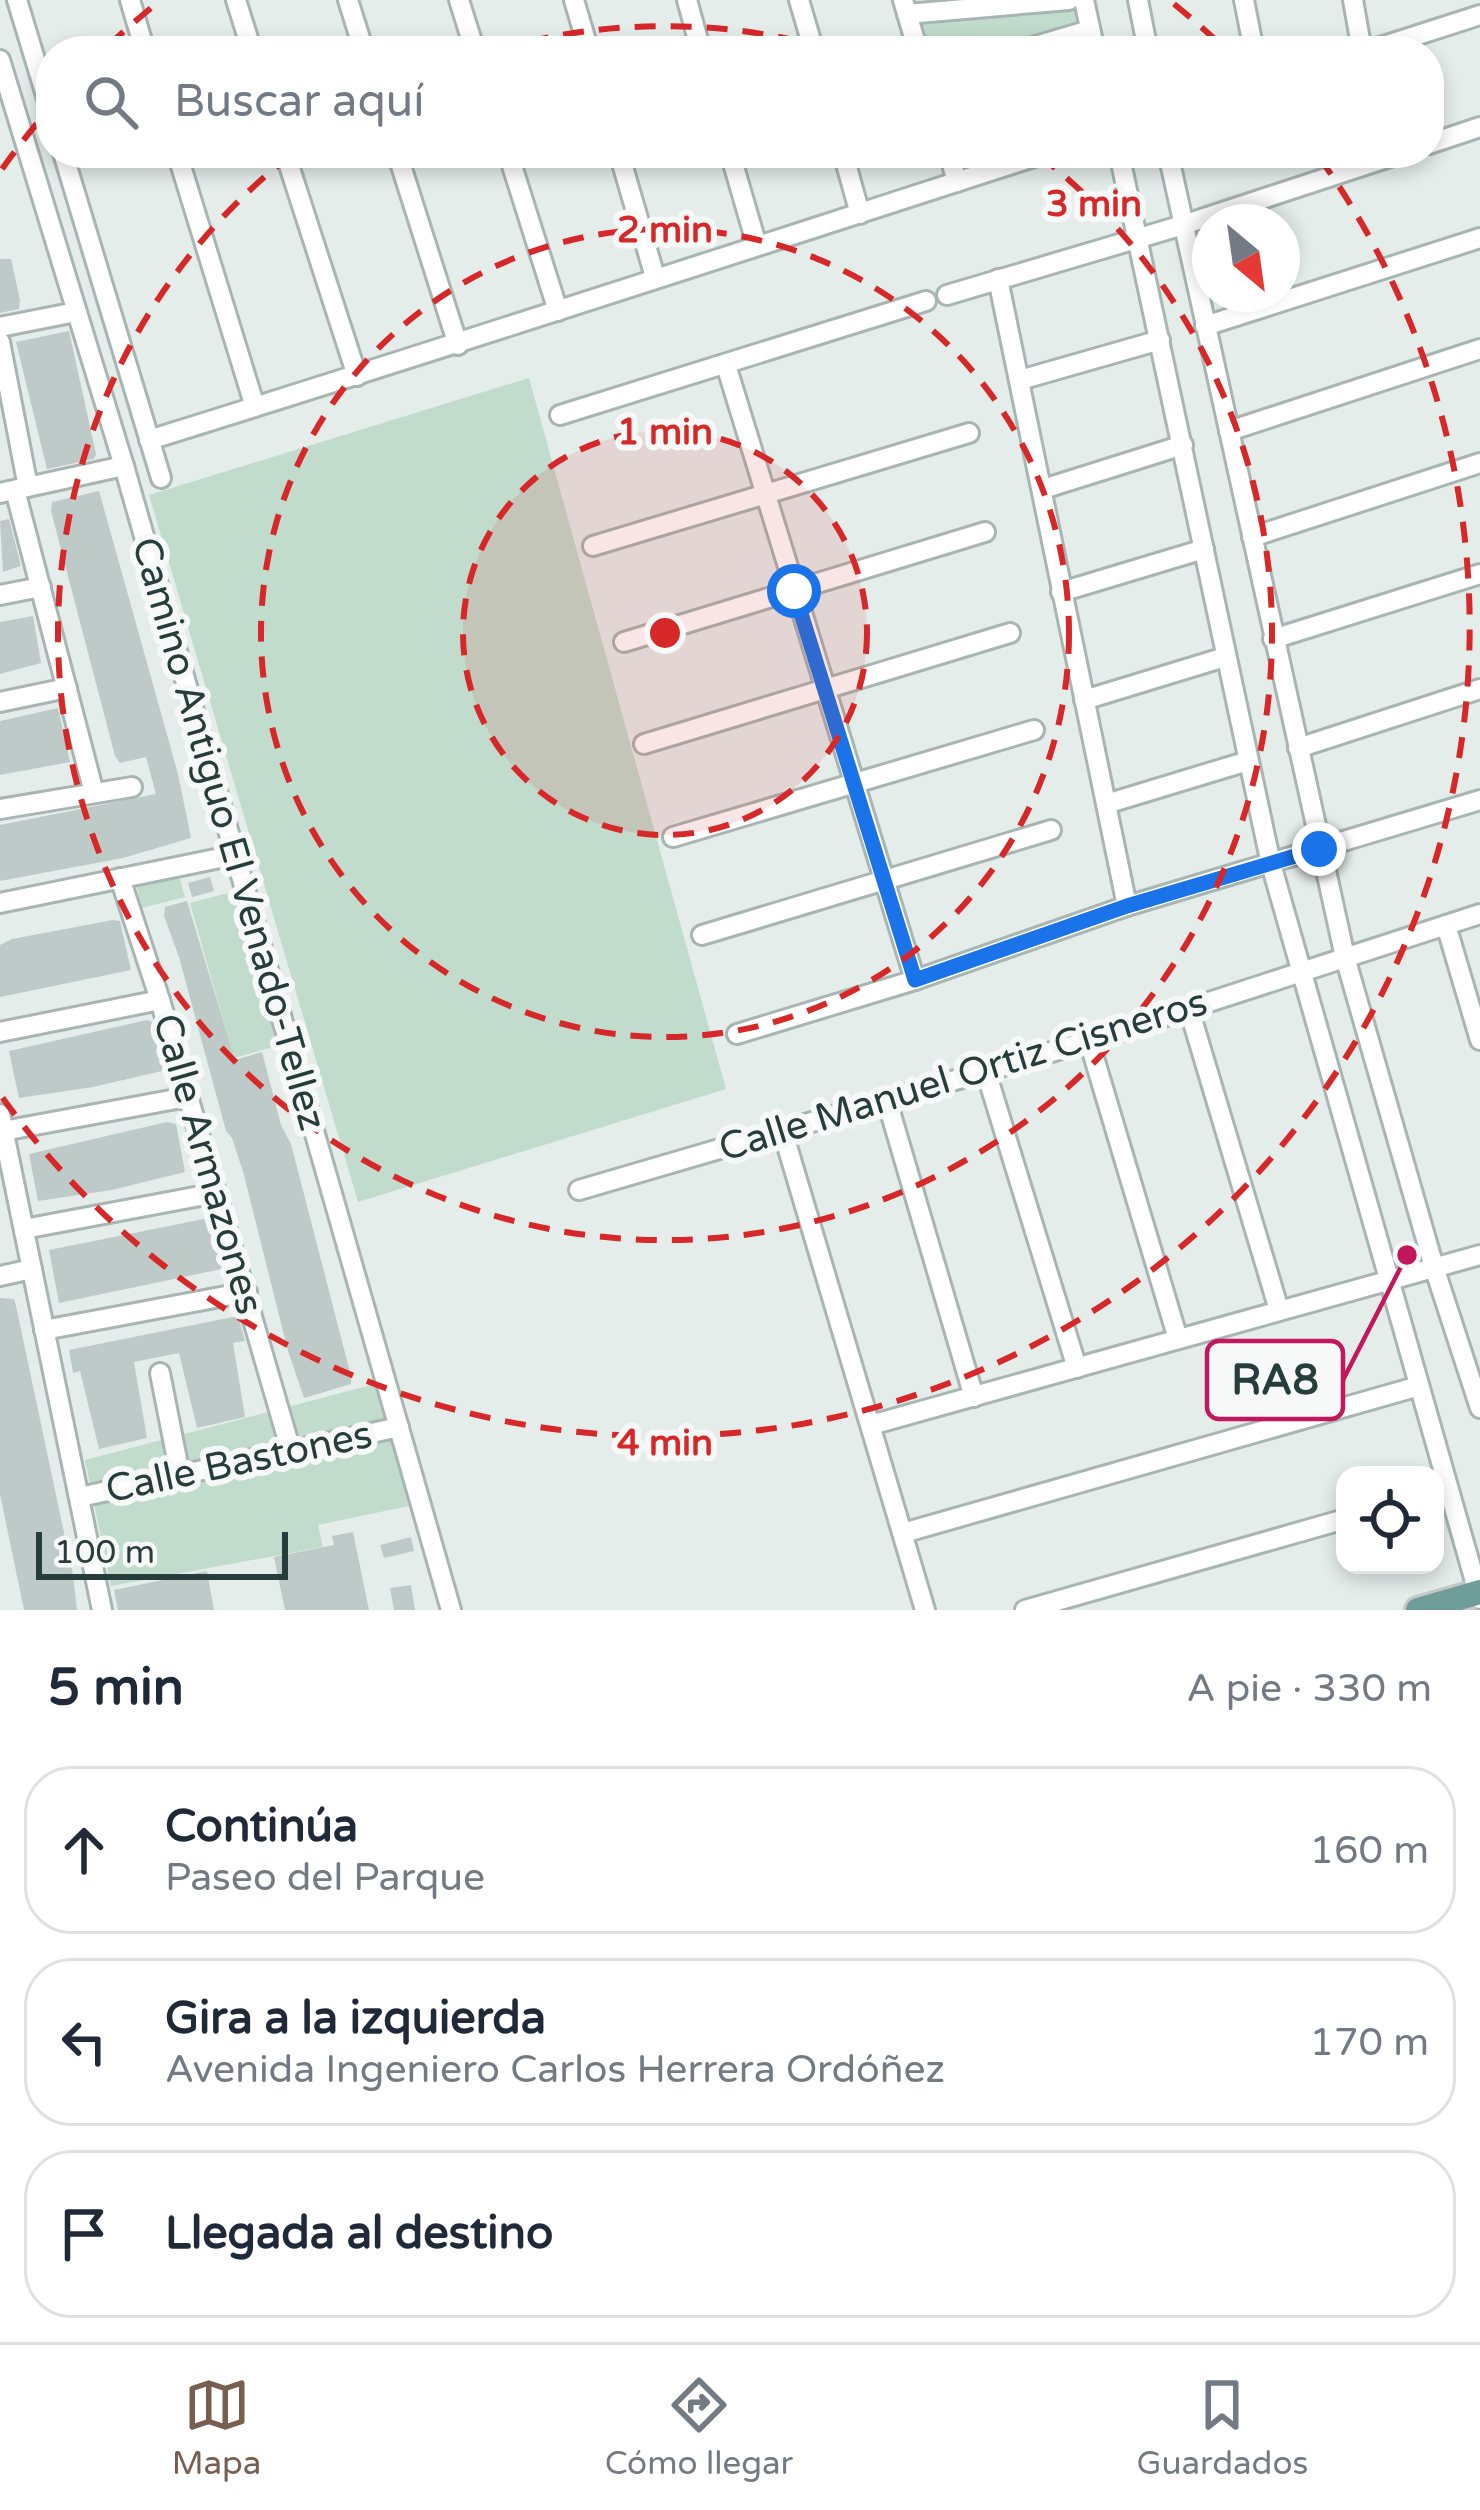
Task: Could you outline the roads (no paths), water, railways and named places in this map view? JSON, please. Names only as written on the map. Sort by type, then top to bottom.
[{"type":"main road","points":[[1418,1610],[1479,1595]]},
{"type":"street","points":[[17,0],[36,63]]},
{"type":"street","points":[[130,0],[141,36]]},
{"type":"street","points":[[236,0],[247,36]]},
{"type":"street","points":[[348,0],[359,36]]},
{"type":"street","points":[[459,0],[471,36]]},
{"type":"street","points":[[574,0],[585,36]]},
{"type":"street","points":[[687,0],[697,36]]},
{"type":"street","points":[[800,0],[810,36]]},
{"type":"street","points":[[914,36],[905,7],[1069,0]]},
{"type":"street","points":[[1084,0],[1091,36]]},
{"type":"street","points":[[1138,0],[1145,36]]},
{"type":"street","points":[[1244,0],[1251,36]]},
{"type":"street","points":[[1353,0],[1361,36]]},
{"type":"street","points":[[1405,36],[1469,12]]},
{"type":"street","points":[[1070,36],[1090,30]]},
{"type":"street","name":"Camino Antiguo El Venado-Tellez","points":[[1,66],[124,466],[451,1610]]},
{"type":"street","points":[[1444,139],[1480,127]]},
{"type":"street","points":[[67,168],[161,478]]},
{"type":"street","points":[[182,168],[256,407]]},
{"type":"street","points":[[290,168],[357,376]]},
{"type":"street","points":[[402,168],[458,345]]},
{"type":"street","points":[[513,168],[558,311]]},
{"type":"street","points":[[623,168],[655,277]]},
{"type":"street","points":[[734,168],[757,246]]},
{"type":"street","points":[[847,168],[860,214]]},
{"type":"street","points":[[953,168],[957,182]]},
{"type":"street","points":[[149,440],[1000,168]]},
{"type":"street","points":[[1122,168],[1271,864],[1298,972],[1420,1386],[1438,1466]]},
{"type":"street","points":[[1171,168],[1345,957],[1434,1267],[1474,1369],[1480,1408]]},
{"type":"street","points":[[946,295],[1356,168]]},
{"type":"street","points":[[1205,326],[1480,238]]},
{"type":"street","points":[[998,279],[1127,906]]},
{"type":"street","points":[[560,415],[926,301]]},
{"type":"street","points":[[0,327],[76,312]]},
{"type":"street","points":[[1019,380],[1160,340]]},
{"type":"street","points":[[0,342],[14,490],[94,793]]},
{"type":"street","points":[[1229,431],[1480,350]]},
{"type":"street","points":[[726,365],[915,980]]},
{"type":"street","points":[[593,546],[968,433]]},
{"type":"street","points":[[1043,489],[1183,445]]},
{"type":"street","points":[[1252,537],[1480,463]]},
{"type":"street","points":[[14,490],[124,466]]},
{"type":"street","points":[[624,642],[985,532]]},
{"type":"street","points":[[1060,592],[1204,548]]},
{"type":"street","points":[[1273,639],[1480,574]]},
{"type":"street","points":[[0,595],[41,587]]},
{"type":"street","points":[[644,744],[1010,633]]},
{"type":"street","points":[[1084,700],[1225,657]]},
{"type":"street","points":[[0,702],[67,688]]},
{"type":"street","points":[[1298,748],[1480,689]]},
{"type":"street","points":[[674,837],[1034,730]]},
{"type":"street","points":[[1106,804],[1248,761]]},
{"type":"street","points":[[0,809],[132,787]]},
{"type":"street","points":[[737,1034],[915,980],[1127,906],[1480,800]]},
{"type":"street","points":[[702,935],[1051,830]]},
{"type":"street","points":[[0,903],[235,854]]},
{"type":"street","name":"Calle Armazones","points":[[120,878],[291,1451]]},
{"type":"street","name":"Calle Manuel Ortiz Cisneros","points":[[579,1190],[1089,1041],[1480,914]]},
{"type":"street","points":[[1446,925],[1479,1034]]},
{"type":"street","points":[[0,1032],[160,1000]]},
{"type":"street","points":[[1189,1009],[1279,1310]]},
{"type":"street","points":[[1089,1041],[1178,1339]]},
{"type":"street","points":[[986,1072],[1077,1368]]},
{"type":"street","points":[[102,1610],[2,1122],[187,1097]]},
{"type":"street","points":[[887,1101],[974,1397]]},
{"type":"street","points":[[782,1129],[925,1610]]},
{"type":"street","points":[[24,1229],[216,1193]]},
{"type":"street","points":[[871,1425],[1480,1256]]},
{"type":"street","points":[[0,1276],[32,1270]]},
{"type":"street","points":[[44,1330],[247,1292]]},
{"type":"street","points":[[160,1373],[180,1475]]},
{"type":"street","points":[[903,1533],[1420,1386]]},
{"type":"street","name":"Calle Bastones","points":[[80,1498],[399,1427]]},
{"type":"street","points":[[1444,1494],[1479,1595]]},
{"type":"street","points":[[1025,1610],[1336,1522]]},
{"type":"place","name":"RA8","points":[[1407,1255]]}]
